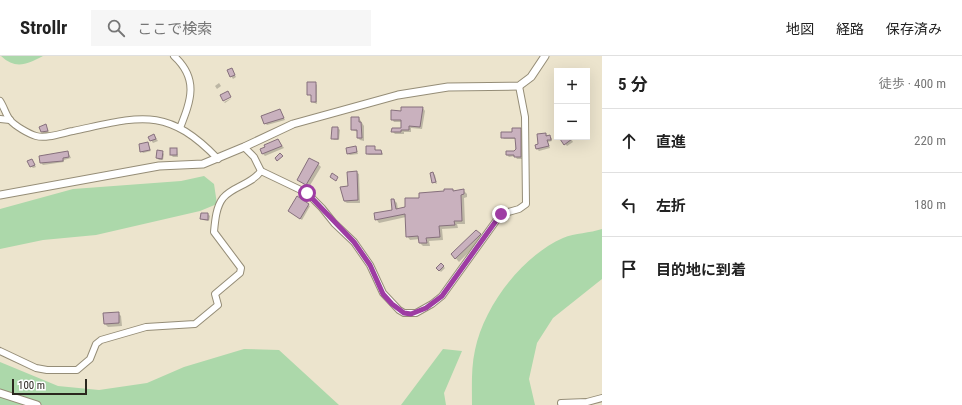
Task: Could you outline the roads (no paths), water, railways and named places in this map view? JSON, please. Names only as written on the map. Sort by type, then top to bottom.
[{"type":"street","points":[[174,56],[183,65],[189,75],[191,89],[189,102],[180,128]]},
{"type":"street","points":[[0,195],[159,166],[203,164],[218,159],[293,124],[398,95],[448,87],[519,86],[531,77],[545,56]]},
{"type":"street","points":[[244,147],[254,157],[261,171],[307,193],[354,242],[370,265],[383,294],[392,304],[404,313],[416,313],[432,304],[442,296],[501,214],[519,209],[526,204],[525,117],[519,86]]},
{"type":"street","points":[[0,101],[10,120]]},
{"type":"street","points":[[0,119],[10,120],[31,134],[40,136],[142,118],[165,121],[180,128],[208,149],[218,159]]},
{"type":"street","points":[[0,351],[36,368],[47,370],[77,370],[90,359],[96,344],[101,340],[146,327],[195,324],[218,305],[215,294],[240,273],[241,268],[214,232],[217,212],[223,198],[231,191],[249,183],[261,171]]},
{"type":"street","points":[[0,393],[37,405]]},
{"type":"street","points":[[561,403],[587,402],[602,398]]}]
